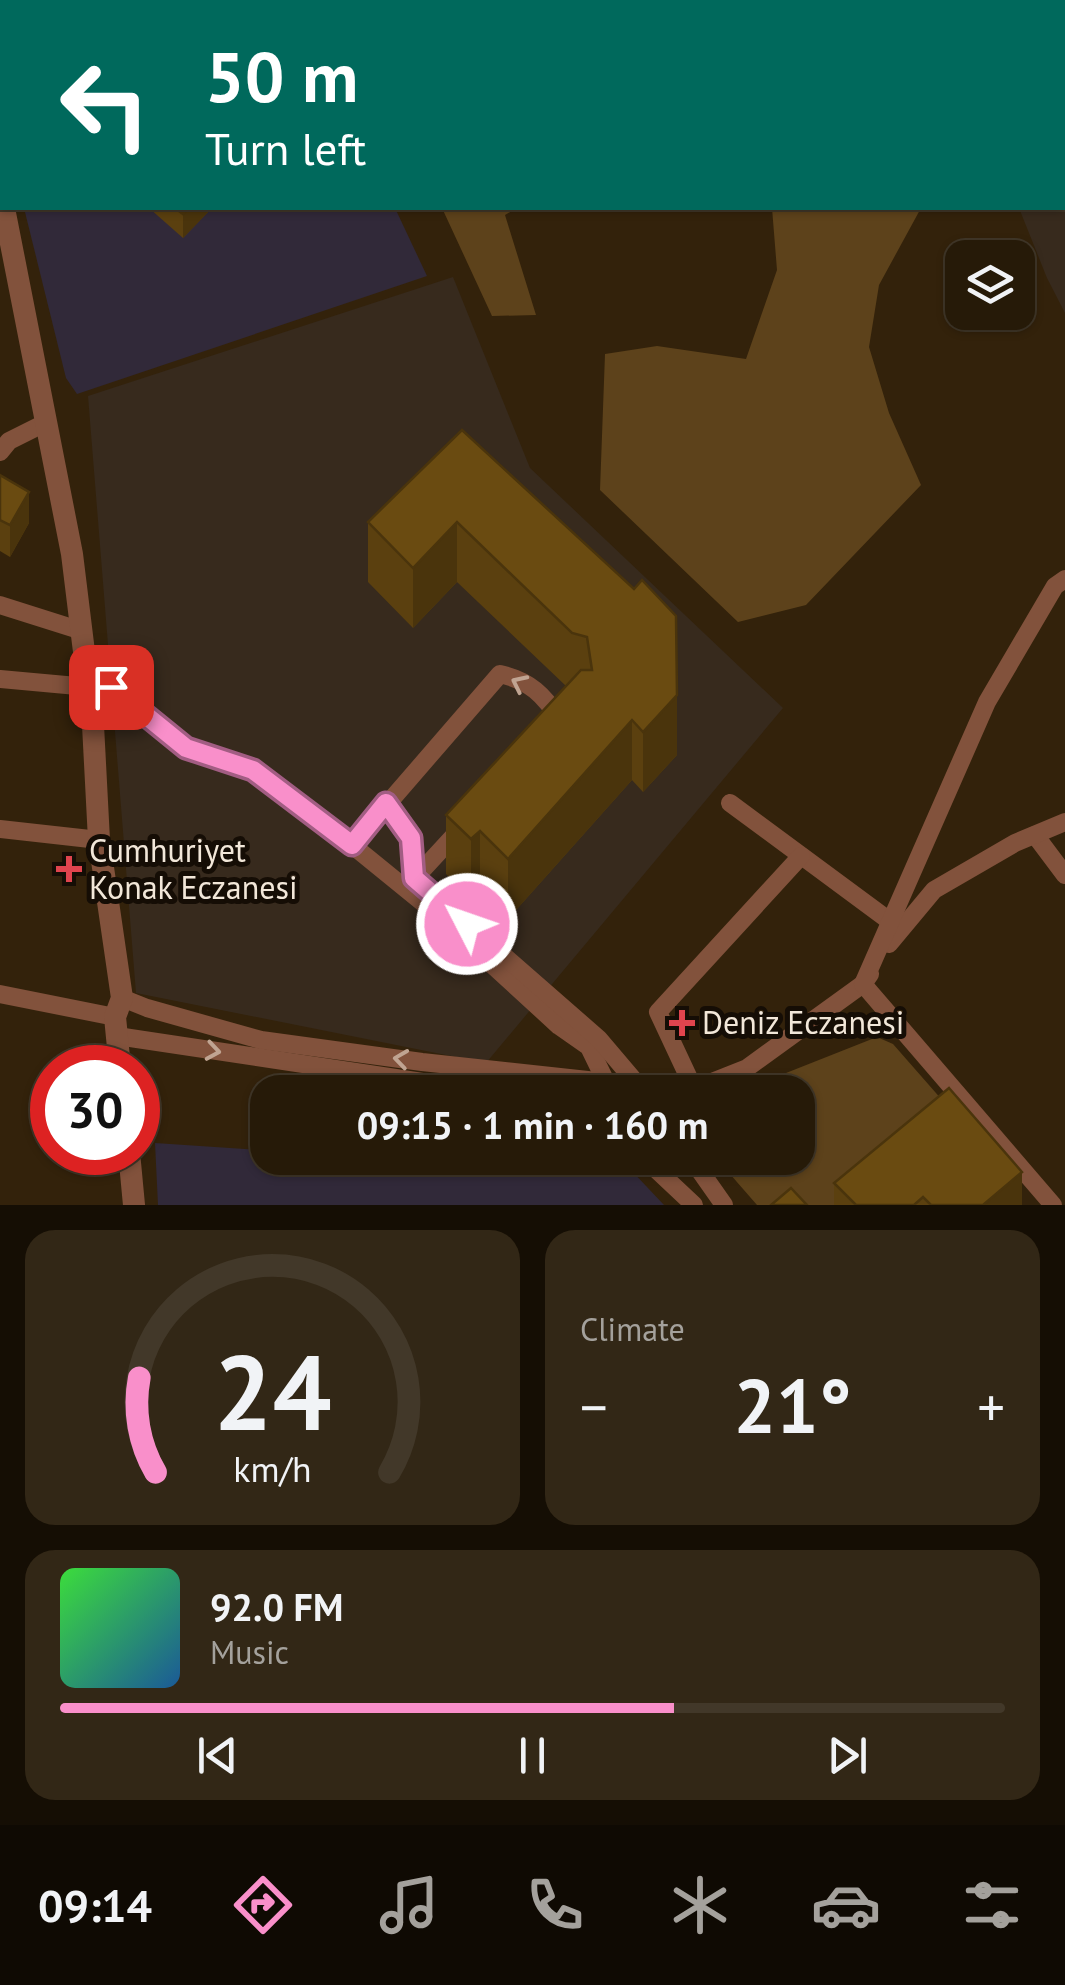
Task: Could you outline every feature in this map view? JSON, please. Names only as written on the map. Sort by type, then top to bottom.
[{"type":"street","points":[[4,210],[5,242],[72,554],[93,725],[99,840],[119,1045]]},
{"type":"street","points":[[0,452],[9,441],[46,422]]},
{"type":"street","points":[[863,984],[988,702],[1055,586],[1065,579]]},
{"type":"street","points":[[0,605],[82,631]]},
{"type":"street","points":[[352,845],[500,674],[522,680],[548,702],[560,720],[547,734]]},
{"type":"street","points":[[0,679],[87,677],[186,748],[253,770],[352,845],[410,883],[599,1039],[630,1075]]},
{"type":"street","points":[[386,803],[411,838],[410,883],[438,915],[559,1026],[589,1047],[600,1075]]},
{"type":"street","points":[[730,803],[890,922]]},
{"type":"street","points":[[410,883],[481,806]]},
{"type":"street","points":[[729,1075],[747,1068],[863,984],[894,935],[934,890],[1014,843],[1065,822]]},
{"type":"street","points":[[0,829],[99,840]]},
{"type":"street","points":[[1034,835],[1065,874]]},
{"type":"street","points":[[687,1075],[658,1012],[801,856]]},
{"type":"street","points":[[863,984],[1053,1205]]},
{"type":"street","points":[[0,994],[404,1075]]},
{"type":"street","points":[[118,1017],[146,1008],[261,1040],[517,1075]]},
{"type":"street","points":[[131,1175],[134,1205]]},
{"type":"street","points":[[664,1175],[694,1205]]},
{"type":"street","points":[[702,1175],[724,1205]]},
{"type":"shaded area","points":[[24,210],[396,210],[427,276],[77,394],[66,378]]},
{"type":"shaded area","points":[[443,210],[514,210],[505,215],[536,315],[492,316]]},
{"type":"shaded area","points":[[772,210],[920,210],[879,285],[869,347],[889,413],[921,485],[806,605],[738,622],[600,490],[605,354],[657,346],[746,359],[777,270]]},
{"type":"shaded area","points":[[1020,210],[1065,210],[1065,313],[1047,278]]},
{"type":"shaded area","points":[[453,277],[530,468],[783,708],[486,1063],[136,993],[88,396]]},
{"type":"shaded area","points":[[877,1037],[893,1044],[957,1117],[847,1205],[757,1205],[731,1175],[815,1175],[815,1075],[781,1075]]},
{"type":"shaded area","points":[[160,1143],[250,1149],[250,1175],[636,1175],[664,1205],[158,1205]]},
{"type":"building","points":[[462,430],[634,589],[642,580],[676,616],[677,695],[643,732],[632,720],[508,859],[480,831],[471,839],[446,815],[581,670],[592,670],[587,637],[572,633],[457,522],[413,568],[368,522]]},
{"type":"building","points":[[0,475],[29,492],[10,525],[0,520]]},
{"type":"building","points":[[949,1088],[1022,1172],[983,1205],[931,1205],[923,1197],[914,1205],[856,1205],[834,1183]]},
{"type":"building","points":[[791,1188],[807,1205],[771,1205]]},
{"type":"place","name":"Cumhuriyet Konak Eczanesi","points":[[69,869]]},
{"type":"place","name":"Deniz Eczanesi","points":[[682,1023]]},
{"type":"route","points":[[111,687],[186,748],[253,770],[352,845],[386,803],[411,838],[414,878],[467,924]]}]
